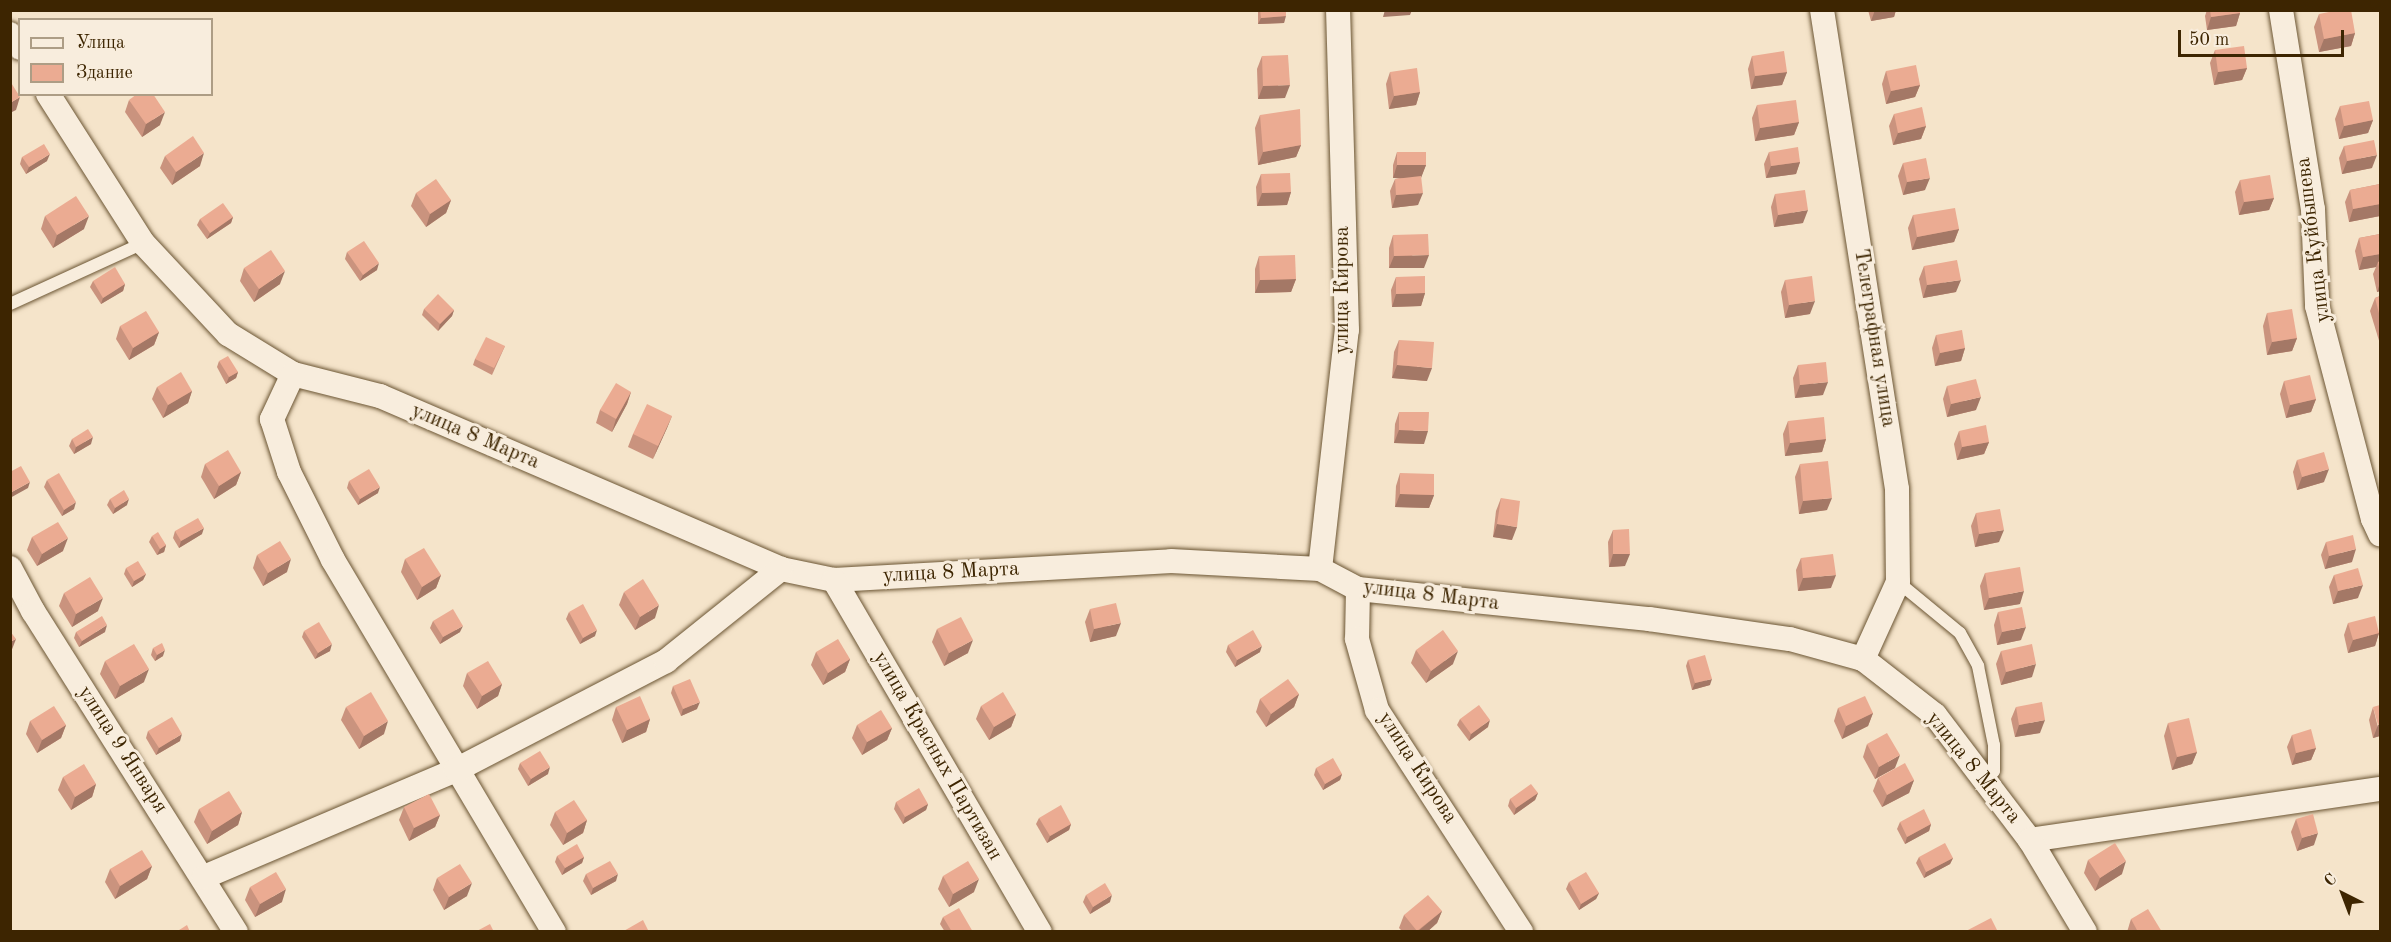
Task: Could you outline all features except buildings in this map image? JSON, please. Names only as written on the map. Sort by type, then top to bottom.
[{"type":"street","name":"улица Кирова","points":[[1320,569],[1347,330],[1338,10]]},
{"type":"street","name":"Телеграфная улица","points":[[1822,10],[1897,489],[1898,582],[1863,659]]},
{"type":"street","name":"улица Куйбышева","points":[[2280,10],[2313,209],[2317,306],[2373,519],[2380,534]]},
{"type":"street","name":"улица 8 Марта","points":[[49,96],[143,243],[228,334],[293,374],[380,396],[781,568],[834,580],[1171,561],[1320,569],[1358,589],[1649,619],[1790,639],[1863,659],[1935,715],[2030,840],[2380,789]]},
{"type":"street","points":[[293,374],[272,419],[289,472],[333,560],[554,932]]},
{"type":"street","name":"улица 9 Января","points":[[10,568],[33,611],[204,877],[236,932]]},
{"type":"street","points":[[204,877],[456,770],[666,661],[781,568]]},
{"type":"street","name":"улица Красных Партизан","points":[[834,580],[1040,932]]},
{"type":"street","name":"улица Кирова","points":[[1358,589],[1357,639],[1377,710],[1521,932]]},
{"type":"street","points":[[2030,840],[2085,932]]},
{"type":"lane","points":[[10,304],[143,243]]},
{"type":"lane","points":[[1898,582],[1960,633],[1978,666],[1994,745],[1994,771],[1986,782]]}]
